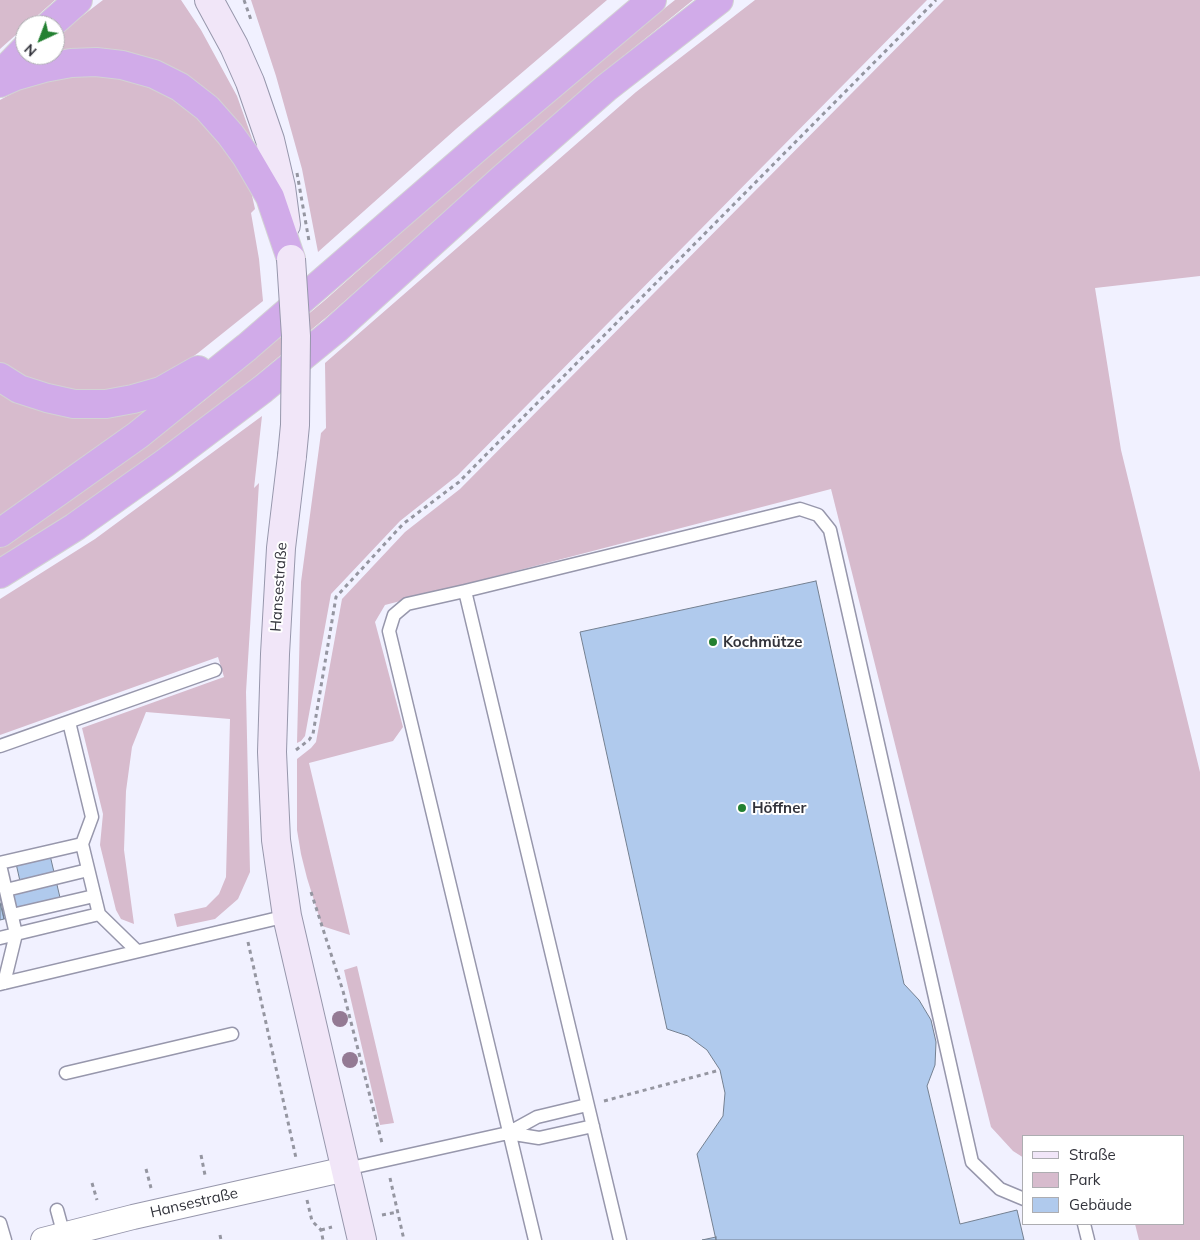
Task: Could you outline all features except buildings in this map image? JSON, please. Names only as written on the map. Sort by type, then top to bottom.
[{"type":"highway","points":[[61,15],[78,0]]},
{"type":"highway","points":[[0,533],[138,435],[247,347],[477,147],[652,0]]},
{"type":"highway","points":[[0,574],[74,527],[263,389],[335,330],[606,88],[718,0]]},
{"type":"highway","points":[[0,75],[15,59]]},
{"type":"highway","points":[[0,83],[44,68],[96,62],[122,65],[154,74],[180,87],[207,108],[230,134],[275,192],[291,259]]},
{"type":"highway","points":[[0,377],[19,389],[47,398],[74,404],[106,404],[161,391],[210,363],[247,347]]},
{"type":"street","points":[[211,2],[250,82],[270,140],[275,192]]},
{"type":"street","name":"Hansestraße","points":[[291,259],[296,336],[295,417],[281,548],[272,752],[276,840],[287,916],[362,1240]]},
{"type":"street","name":"Hansestraße","points":[[58,1238],[133,1217],[346,1169]]},
{"type":"lane","points":[[535,1240],[389,631],[394,616],[407,604],[800,509],[818,515],[830,530],[972,1162],[1000,1189],[1022,1198]]},
{"type":"lane","points":[[465,591],[620,1240]]},
{"type":"lane","points":[[0,746],[215,670]]},
{"type":"lane","points":[[69,722],[92,817],[82,844],[99,914],[137,951]]},
{"type":"lane","points":[[82,844],[0,864],[16,934],[2,983],[287,916]]},
{"type":"lane","points":[[6,890],[88,870]]},
{"type":"lane","points":[[12,915],[94,896]]},
{"type":"lane","points":[[0,938],[99,914]]},
{"type":"lane","points":[[66,1073],[232,1034]]},
{"type":"lane","points":[[346,1169],[508,1133],[537,1117],[587,1105]]},
{"type":"lane","points":[[508,1133],[539,1138],[593,1126]]},
{"type":"lane","points":[[57,1210],[58,1238]]},
{"type":"lane","points":[[0,1223],[5,1240]]},
{"type":"lane","points":[[1084,1225],[1088,1240]]},
{"type":"path","points":[[293,750],[303,746],[313,734],[336,597],[403,524],[459,482],[936,0]]},
{"type":"path","points":[[244,926],[291,1134]]},
{"type":"path","points":[[322,926],[343,992],[386,1160],[404,1240]]},
{"type":"path","points":[[587,1105],[720,1070]]},
{"type":"path","points":[[201,1155],[206,1175]]},
{"type":"path","points":[[146,1169],[151,1188]]},
{"type":"path","points":[[92,1183],[97,1200]]},
{"type":"path","points":[[321,1230],[324,1240]]},
{"type":"path","points":[[220,1235],[221,1240]]},
{"type":"green space","points":[[0,0],[55,0],[38,15],[15,15],[15,36],[0,49]]},
{"type":"green space","points":[[103,0],[181,0],[201,30],[237,96],[253,141],[212,96],[65,57],[65,29]]},
{"type":"green space","points":[[251,0],[607,0],[456,129],[318,252],[302,169],[276,76]]},
{"type":"green space","points":[[675,0],[693,0],[594,80],[329,315],[233,395],[169,444],[62,520],[0,558],[0,543],[161,433],[205,400],[324,301],[586,71]]},
{"type":"green space","points":[[755,0],[927,0],[458,475],[400,521],[331,594],[305,736],[297,743],[301,582],[321,433],[326,428],[325,363],[636,92]]},
{"type":"green space","points":[[944,0],[1200,0],[1200,276],[1095,288],[1121,450],[1200,772],[1200,1240],[1139,1240],[1135,1225],[1185,1225],[1185,1135],[1022,1135],[1022,1157],[1013,1151],[991,1127],[831,489],[385,605],[375,622],[403,727],[393,741],[309,763],[350,935],[322,926],[307,878],[297,830],[297,759],[316,742],[342,599],[405,532],[460,489]]},
{"type":"green space","points":[[83,73],[146,82],[196,112],[249,182],[255,209],[251,213],[259,259],[263,301],[171,372],[143,385],[73,395],[0,367],[0,100],[29,84]]},
{"type":"green space","points":[[0,393],[10,400],[38,410],[64,415],[136,411],[144,412],[145,416],[0,517]]},
{"type":"green space","points":[[262,416],[254,488],[259,483],[246,692],[250,872],[238,899],[215,919],[177,927],[174,914],[206,907],[219,894],[226,877],[230,719],[146,712],[132,747],[126,791],[124,850],[134,924],[121,919],[116,910],[100,845],[103,814],[82,728],[224,677],[218,657],[0,735],[0,599],[95,539]]},
{"type":"green space","points":[[357,966],[394,1123],[380,1125],[344,970]]},
{"type":"place","name":"Kochmütze","points":[[713,642]]},
{"type":"place","name":"Höffner","points":[[742,808]]}]
